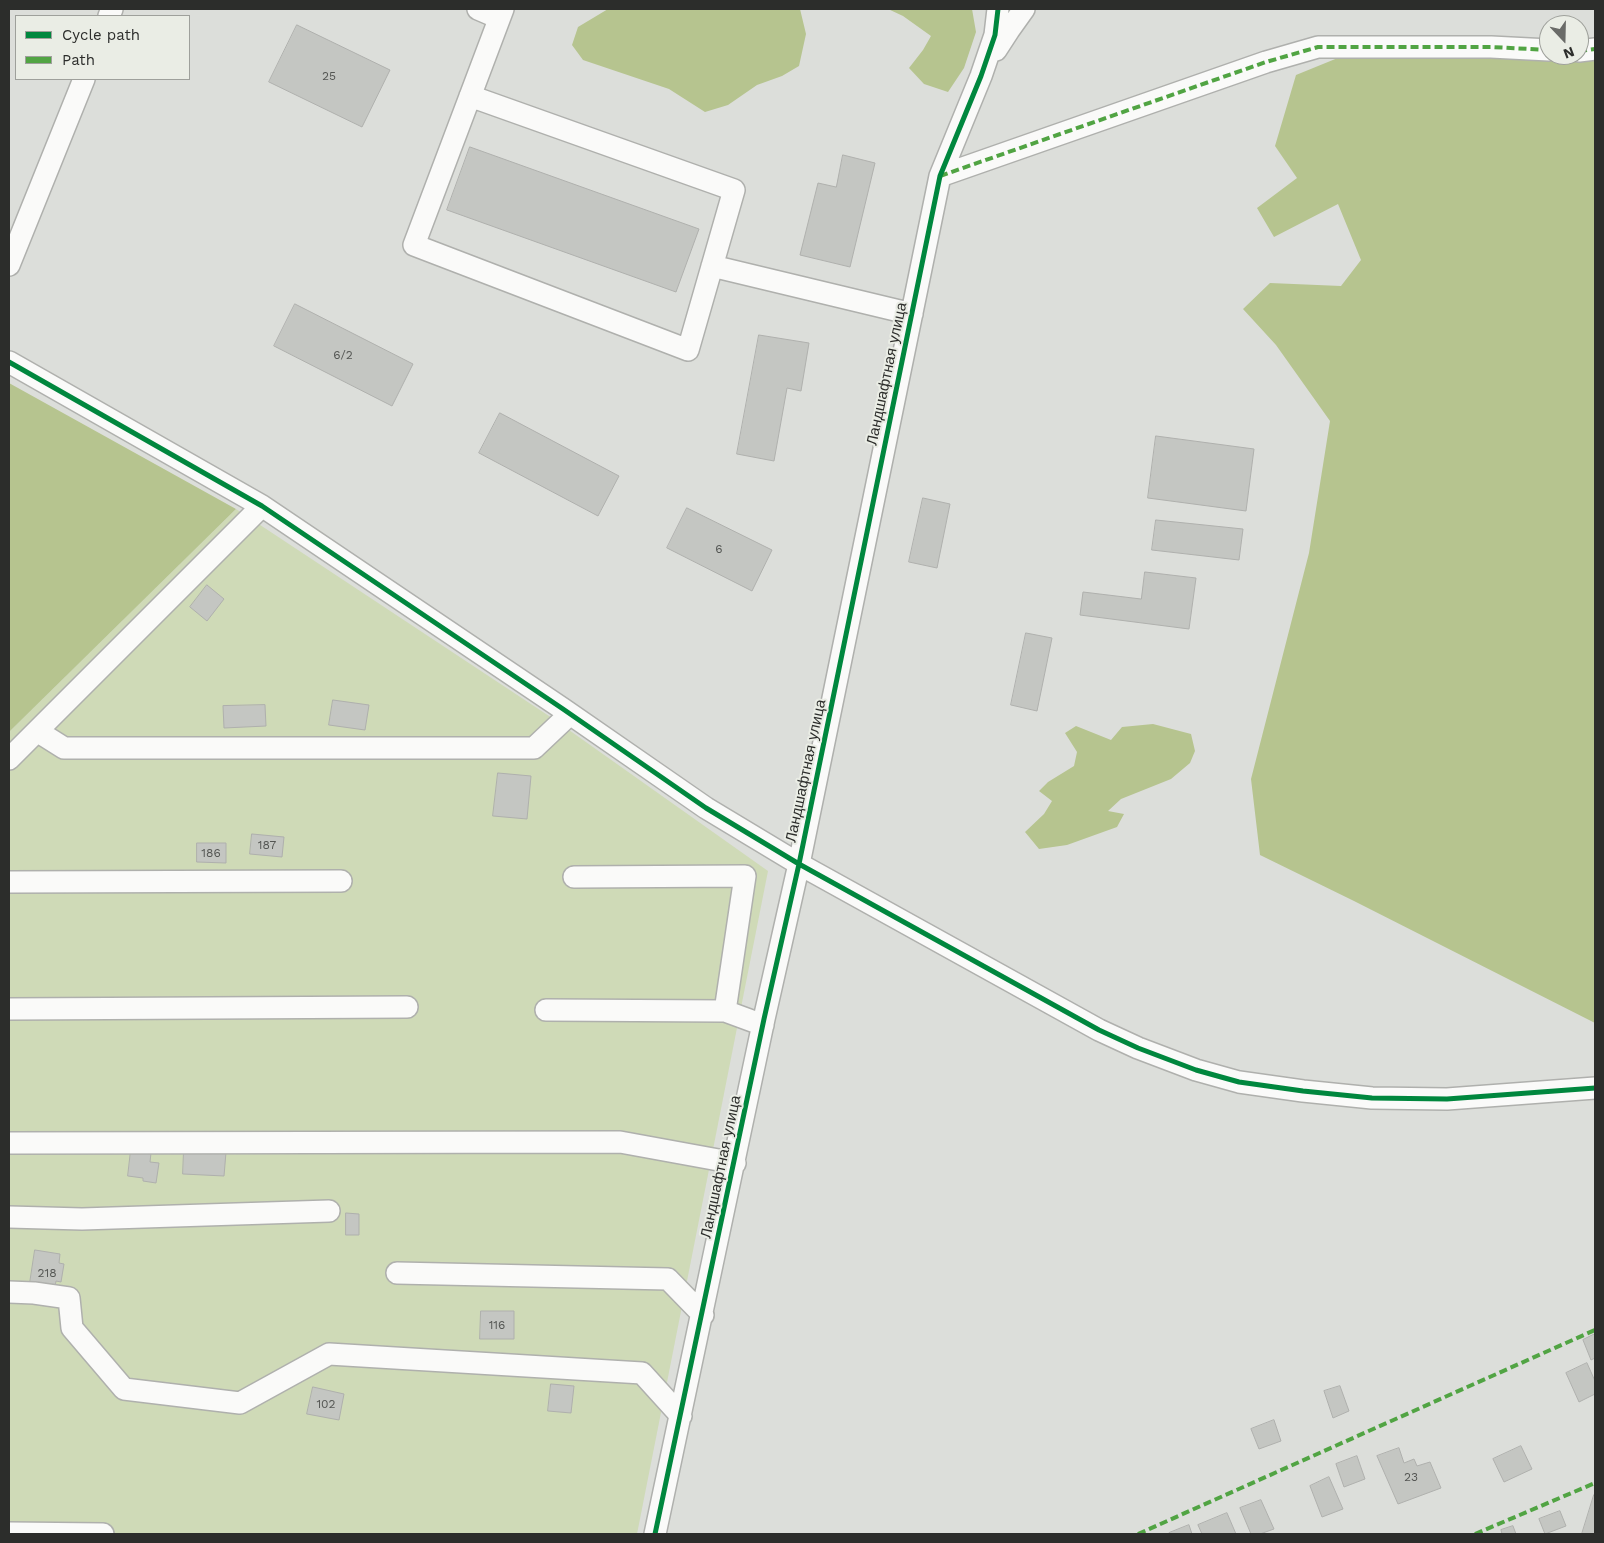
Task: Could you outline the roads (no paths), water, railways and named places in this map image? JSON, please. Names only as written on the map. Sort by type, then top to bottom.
[{"type":"street","points":[[470,96],[734,190],[688,350],[414,245],[470,96],[501,14],[478,9]]},
{"type":"street","points":[[981,76],[995,35],[998,9]]},
{"type":"street","points":[[981,76],[1008,30],[1024,9]]},
{"type":"street","points":[[940,176],[1266,62],[1318,47],[1492,47],[1539,49]]},
{"type":"street","name":"Ландшафтная улица","points":[[655,1534],[799,864],[940,176],[981,76]]},
{"type":"street","points":[[9,264],[84,80]]},
{"type":"street","points":[[712,266],[912,314]]},
{"type":"street","points":[[9,362],[262,506],[706,808],[799,864],[1099,1030],[1138,1048],[1196,1070],[1239,1082],[1372,1098],[1447,1099],[1595,1088]]},
{"type":"street","points":[[9,759],[262,506]]},
{"type":"street","points":[[37,731],[64,748],[534,748],[570,714]]},
{"type":"street","points":[[574,878],[745,876],[725,1011]]},
{"type":"street","points":[[9,882],[342,881]]},
{"type":"street","points":[[9,1009],[408,1007]]},
{"type":"street","points":[[546,1010],[725,1011],[763,1025]]},
{"type":"street","points":[[9,1143],[620,1142],[735,1163]]},
{"type":"street","points":[[9,1217],[82,1219],[329,1211]]},
{"type":"street","points":[[397,1273],[668,1279],[702,1315]]},
{"type":"street","points":[[9,1292],[69,1298],[72,1328],[124,1389],[240,1403],[328,1354],[642,1372],[681,1416]]},
{"type":"street","points":[[9,1533],[103,1534]]}]
